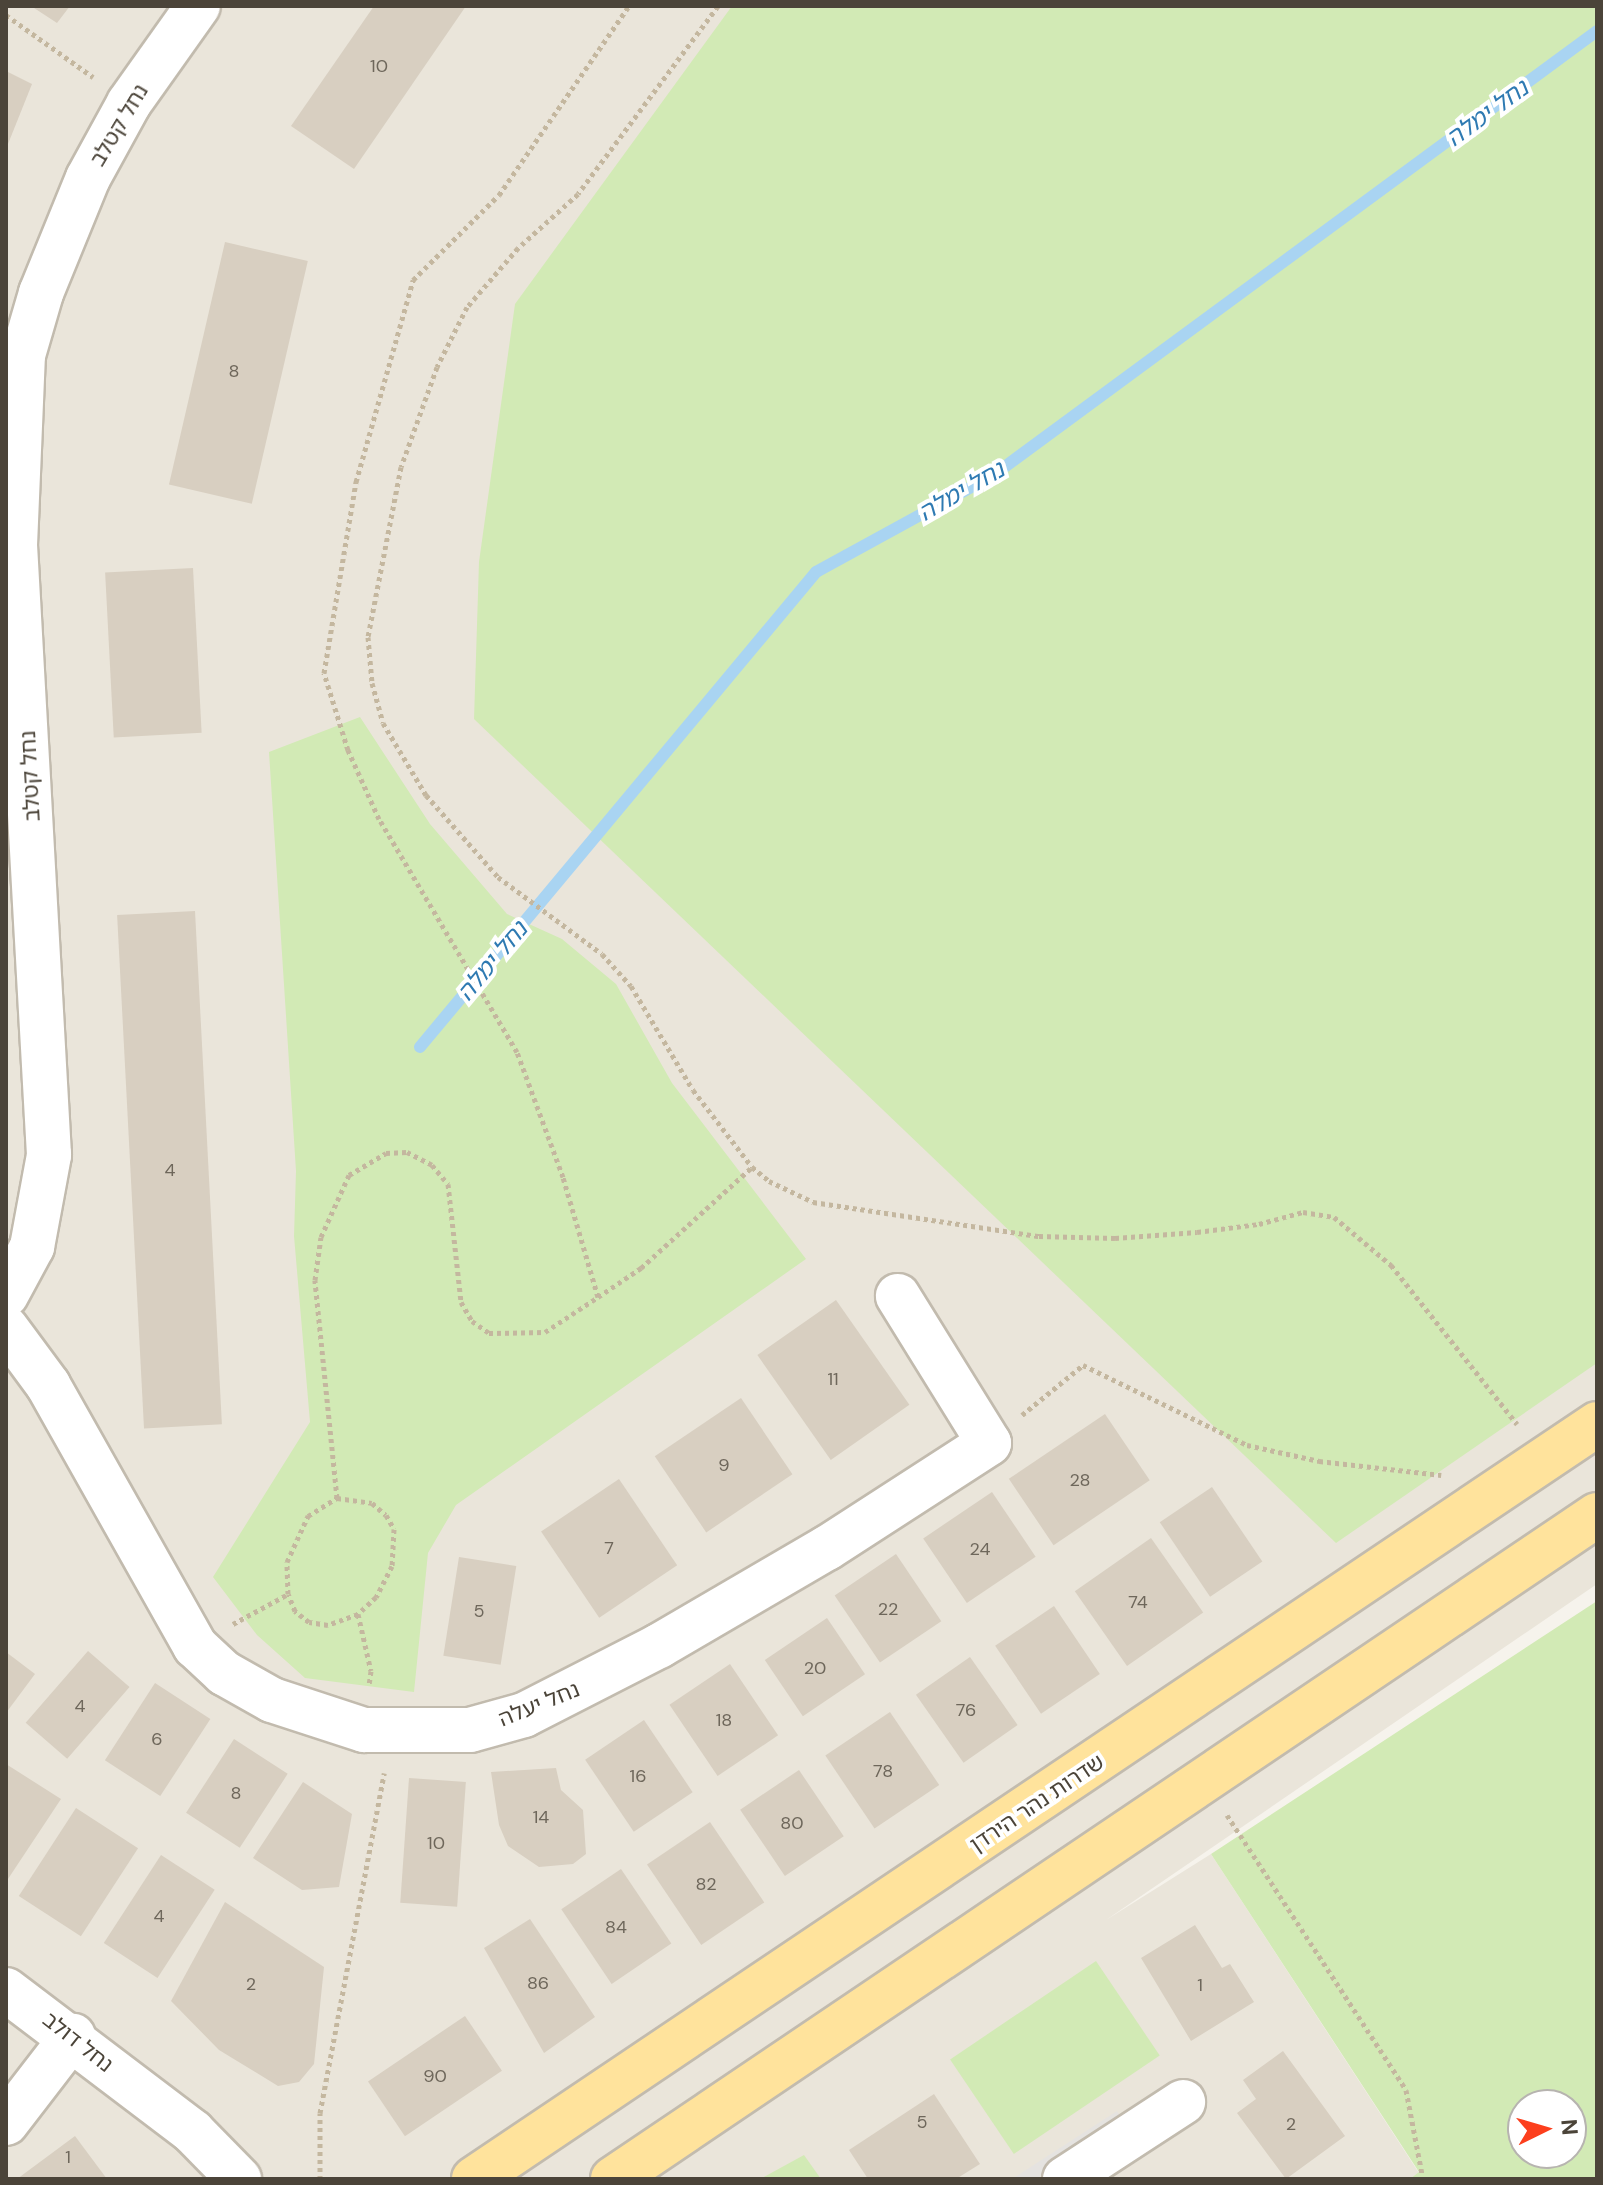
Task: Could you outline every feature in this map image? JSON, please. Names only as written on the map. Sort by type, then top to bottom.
[{"type":"main road","name":"שדרות נהר הירדן","points":[[474,2179],[1597,1424]]},
{"type":"main road","points":[[613,2179],[1597,1515]]},
{"type":"street","name":"נחל קטלב","points":[[6,1295],[32,1247],[49,1155],[15,545],[23,355],[61,237],[129,103],[198,6]]},
{"type":"street","points":[[898,1296],[989,1443]]},
{"type":"street","name":"נחל יעלה","points":[[6,1328],[48,1385],[195,1646],[224,1673],[272,1700],[378,1731],[470,1730],[524,1715],[585,1686],[827,1548],[989,1443]]},
{"type":"street","name":"נחל דולב","points":[[6,1990],[73,2036],[193,2132],[239,2179]]},
{"type":"street","points":[[6,2123],[73,2036]]},
{"type":"street","name":"נחל דולב","points":[[148,2098],[194,2179]]},
{"type":"street","points":[[1065,2179],[1183,2102]]},
{"type":"path","points":[[598,1297],[563,1177],[517,1052],[379,819],[348,750],[324,673],[356,482],[413,280],[499,195],[629,6]]},
{"type":"path","points":[[718,6],[578,194],[518,248],[467,307],[437,367],[401,467],[368,637],[372,683],[383,723],[426,795],[498,877],[602,954],[631,986],[693,1090],[752,1167],[813,1202],[1039,1236],[1115,1238],[1197,1232],[1259,1224],[1303,1212],[1334,1217],[1391,1265],[1520,1428]]},
{"type":"path","points":[[6,15],[129,103]]},
{"type":"path","points":[[337,1498],[315,1280],[321,1237],[349,1175],[386,1153],[407,1152],[432,1165],[448,1184],[461,1302],[472,1321],[489,1333],[545,1332],[641,1268],[752,1167]]},
{"type":"path","points":[[989,1443],[1083,1365],[1247,1445],[1334,1463],[1510,1482]]},
{"type":"path","points":[[337,1498],[372,1503],[394,1529],[392,1566],[376,1597],[358,1614],[328,1625],[309,1622],[295,1611],[288,1594],[287,1562],[308,1516],[337,1498]]},
{"type":"path","points":[[195,1646],[288,1594]]},
{"type":"path","points":[[320,2179],[320,2113],[378,1731],[371,1671],[358,1614]]},
{"type":"path","points":[[1223,1768],[1227,1814],[1241,1842],[1406,2090],[1423,2179]]},
{"type":"shaded area","points":[[6,6],[1597,6],[1597,1584],[1106,1920],[1211,1854],[1419,2173],[1410,2179],[6,2179]]},
{"type":"shaded area","points":[[1117,2111],[1124,2121],[1036,2179],[1012,2179]]},
{"type":"green space","points":[[732,6],[1597,6],[1597,1363],[1336,1543],[474,719],[479,562],[515,304]]},
{"type":"green space","points":[[360,717],[430,824],[507,914],[562,939],[616,984],[672,1083],[806,1259],[456,1505],[428,1553],[414,1692],[305,1678],[257,1635],[213,1577],[310,1422],[294,1236],[296,1171],[269,752]]},
{"type":"green space","points":[[1597,1601],[1597,2179],[1410,2179],[1419,2172],[1211,1854]]},
{"type":"green space","points":[[1096,1961],[1160,2056],[1014,2154],[950,2059]]},
{"type":"green space","points":[[804,2155],[821,2179],[760,2179]]},
{"type":"building","points":[[31,6],[70,6],[57,23]]},
{"type":"building","points":[[374,6],[466,6],[354,169],[291,126]]},
{"type":"building","points":[[6,71],[32,84],[6,149]]},
{"type":"building","points":[[225,242],[308,261],[252,504],[169,485]]},
{"type":"building","points":[[193,568],[202,733],[114,737],[105,573]]},
{"type":"building","points":[[195,911],[222,1424],[144,1428],[117,915]]},
{"type":"building","points":[[836,1300],[909,1405],[831,1460],[757,1355]]},
{"type":"building","points":[[741,1398],[792,1474],[706,1532],[655,1456]]},
{"type":"building","points":[[1105,1414],[1150,1480],[1054,1545],[1009,1479]]},
{"type":"building","points":[[619,1479],[677,1565],[599,1618],[541,1532]]},
{"type":"building","points":[[1212,1487],[1262,1562],[1210,1597],[1160,1522]]},
{"type":"building","points":[[992,1492],[1036,1557],[967,1603],[923,1538]]},
{"type":"building","points":[[1151,1538],[1203,1613],[1127,1666],[1075,1591]]},
{"type":"building","points":[[896,1554],[941,1621],[880,1663],[835,1595]]},
{"type":"building","points":[[459,1557],[516,1566],[501,1665],[443,1656]]},
{"type":"building","points":[[1054,1606],[1100,1674],[1041,1714],[995,1646]]},
{"type":"building","points":[[827,1618],[865,1674],[803,1716],[765,1660]]},
{"type":"building","points":[[88,1651],[130,1687],[67,1759],[26,1723]]},
{"type":"building","points":[[6,1652],[35,1674],[6,1713]]},
{"type":"building","points":[[970,1657],[1018,1725],[964,1763],[916,1695]]},
{"type":"building","points":[[730,1664],[778,1735],[718,1776],[669,1705]]},
{"type":"building","points":[[155,1683],[210,1719],[160,1796],[105,1760]]},
{"type":"building","points":[[890,1712],[939,1785],[875,1829],[825,1756]]},
{"type":"building","points":[[644,1720],[693,1792],[634,1832],[585,1760]]},
{"type":"building","points":[[234,1739],[288,1774],[240,1848],[186,1813]]},
{"type":"building","points":[[6,1764],[61,1799],[6,1882]]},
{"type":"building","points":[[556,1768],[561,1790],[583,1810],[586,1854],[573,1864],[539,1867],[508,1846],[499,1825],[491,1772]]},
{"type":"building","points":[[799,1770],[844,1836],[785,1876],[740,1810]]},
{"type":"building","points":[[409,1778],[466,1782],[457,1907],[400,1903]]},
{"type":"building","points":[[303,1782],[352,1814],[339,1887],[302,1890],[253,1858]]},
{"type":"building","points":[[76,1808],[138,1848],[81,1936],[19,1896]]},
{"type":"building","points":[[710,1822],[764,1902],[701,1945],[647,1864]]},
{"type":"building","points":[[161,1855],[215,1890],[157,1978],[104,1943]]},
{"type":"building","points":[[621,1869],[671,1944],[612,1984],[561,1909]]},
{"type":"building","points":[[225,1902],[324,1967],[314,2064],[299,2082],[278,2086],[219,2050],[171,2001]]},
{"type":"building","points":[[530,1919],[595,2017],[544,2053],[484,1948]]},
{"type":"building","points":[[1195,1925],[1222,1968],[1230,1964],[1254,2002],[1191,2041],[1141,1958]]},
{"type":"building","points":[[465,2016],[502,2071],[405,2136],[368,2081]]},
{"type":"building","points":[[1283,2051],[1345,2136],[1286,2179],[1237,2113],[1256,2099],[1243,2080]]},
{"type":"building","points":[[934,2094],[980,2164],[956,2179],[868,2179],[849,2150]]},
{"type":"building","points":[[75,2136],[107,2179],[17,2179]]},
{"type":"waterway","name":"נחל ימלה","points":[[420,1047],[816,572],[995,474],[1597,31]]}]
